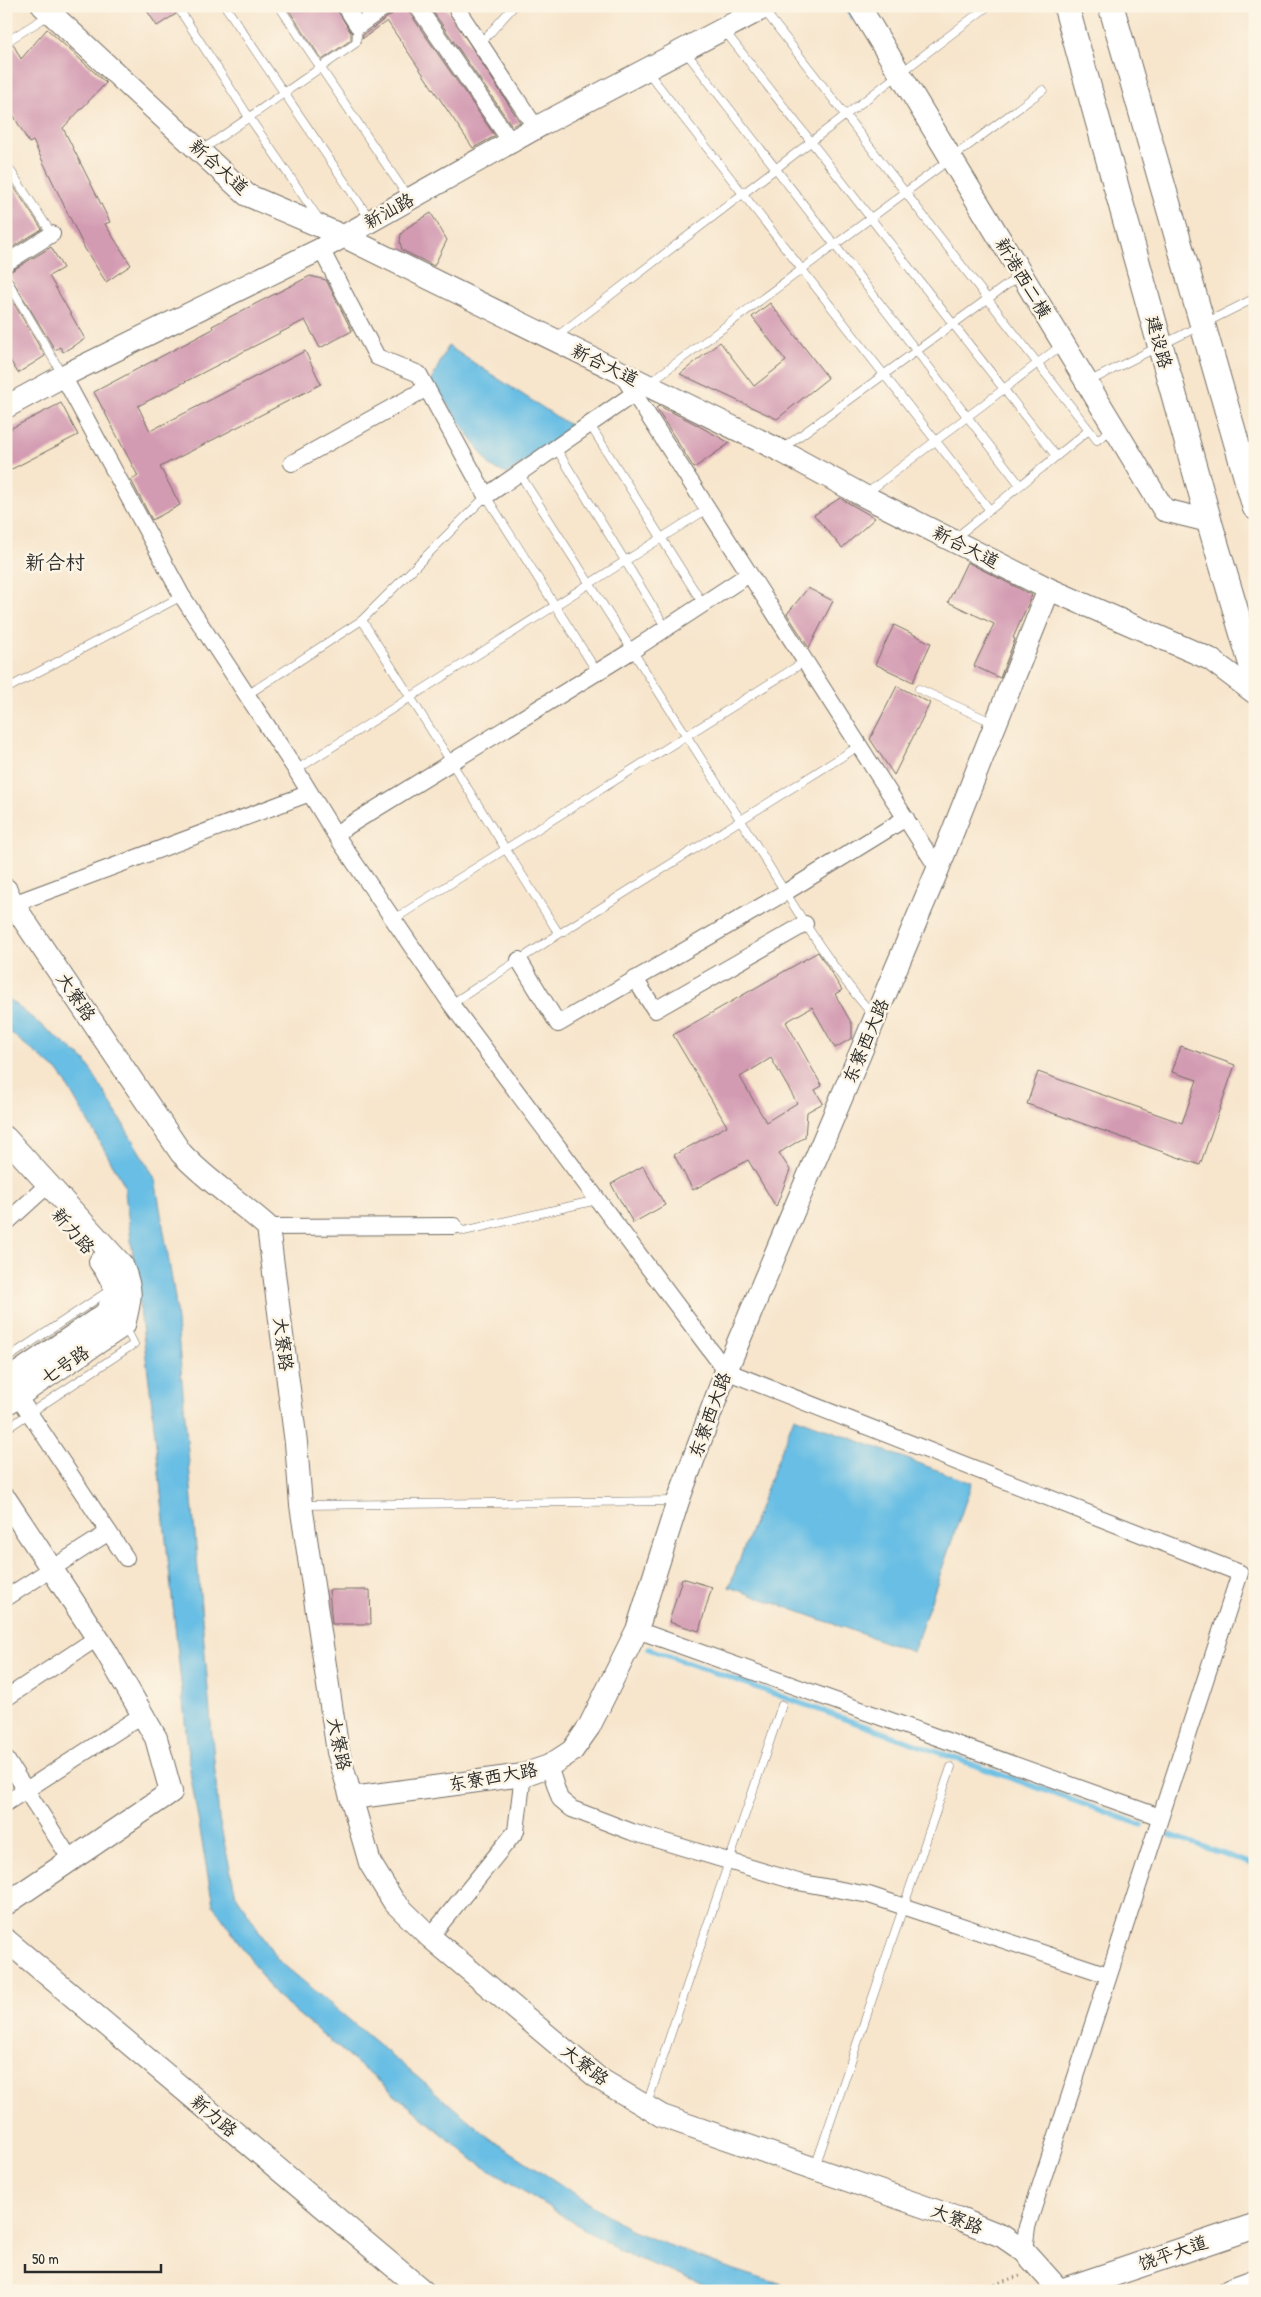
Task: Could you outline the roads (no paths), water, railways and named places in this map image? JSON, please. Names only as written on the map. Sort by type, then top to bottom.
[{"type":"main road","name":"建设路","points":[[1066,6],[1208,521],[1255,676]]},
{"type":"main road","points":[[1111,6],[1255,507]]},
{"type":"main road","name":"饶平大道","points":[[1068,2290],[1255,2226]]},
{"type":"main road","points":[[1230,2291],[1255,2282]]},
{"type":"street","points":[[345,6],[358,26],[386,6]]},
{"type":"street","points":[[417,6],[511,142]]},
{"type":"street","points":[[455,6],[536,128]]},
{"type":"street","name":"新港西二横","points":[[859,6],[894,79],[1056,349],[1087,383],[1108,432],[1164,510],[1208,521]]},
{"type":"street","name":"新汕路","points":[[6,407],[330,238],[371,220],[536,128],[765,7]]},
{"type":"street","name":"新合大道","points":[[48,10],[247,195],[330,238],[553,339],[621,373],[640,390],[781,451],[864,496],[1049,589],[1210,659],[1255,693]]},
{"type":"street","points":[[6,263],[52,234]]},
{"type":"street","points":[[330,238],[377,357],[419,374],[486,496],[640,390],[707,509],[938,869]]},
{"type":"street","points":[[63,376],[182,596],[296,770],[335,834],[452,1004],[726,1371],[1240,1573],[1027,2227],[1024,2251]]},
{"type":"street","points":[[292,463],[427,388]]},
{"type":"street","points":[[335,834],[633,650],[749,574]]},
{"type":"street","name":"东寮西大路","points":[[352,1798],[523,1775],[550,1766],[572,1751],[589,1726],[637,1630],[678,1501],[726,1371],[938,869],[994,723],[1049,589]]},
{"type":"street","points":[[10,897],[310,793]]},
{"type":"street","points":[[519,960],[558,1024],[786,892],[906,818]]},
{"type":"street","name":"大寮路","points":[[10,897],[181,1152],[198,1171],[268,1227],[296,1444],[301,1505],[338,1752],[370,1863],[394,1902],[430,1937],[598,2078],[662,2116],[957,2218],[1002,2236],[1024,2251],[1068,2290]]},
{"type":"street","points":[[635,979],[656,1010],[805,924]]},
{"type":"street","points":[[6,1138],[96,1246],[122,1265],[129,1283],[131,1297],[115,1320]]},
{"type":"street","name":"新力路","points":[[6,1156],[96,1246],[111,1277],[114,1288]]},
{"type":"street","points":[[6,1223],[40,1192]]},
{"type":"street","points":[[268,1227],[454,1226]]},
{"type":"street","points":[[114,1288],[115,1320]]},
{"type":"street","name":"七号路","points":[[15,1399],[115,1320]]},
{"type":"street","points":[[15,1399],[126,1558]]},
{"type":"street","points":[[6,1904],[171,1792],[156,1738],[97,1638],[52,1569],[8,1508]]},
{"type":"street","points":[[6,1598],[109,1532]]},
{"type":"street","points":[[637,1630],[1160,1817]]},
{"type":"street","points":[[6,1698],[97,1638]]},
{"type":"street","points":[[6,1803],[142,1715]]},
{"type":"street","points":[[6,1759],[71,1860]]},
{"type":"street","points":[[550,1766],[560,1799],[572,1809],[632,1832],[798,1882],[870,1895],[1108,1975]]},
{"type":"street","points":[[430,1937],[516,1831],[523,1775]]},
{"type":"street","name":"新力路","points":[[6,1940],[423,2291]]},
{"type":"lane","points":[[177,6],[330,238]]},
{"type":"lane","points":[[226,6],[371,220]]},
{"type":"lane","points":[[279,6],[409,199]]},
{"type":"lane","points":[[480,44],[514,6]]},
{"type":"lane","points":[[553,339],[988,6]]},
{"type":"lane","points":[[765,7],[1097,440],[1108,432]]},
{"type":"lane","points":[[6,42],[48,10]]},
{"type":"lane","points":[[200,151],[356,43],[358,26]]},
{"type":"lane","points":[[723,29],[1056,456]]},
{"type":"lane","points":[[684,50],[1020,484]]},
{"type":"lane","points":[[646,70],[989,509]]},
{"type":"lane","points":[[640,390],[1043,90]]},
{"type":"lane","points":[[6,164],[52,234]]},
{"type":"lane","points":[[6,278],[63,376]]},
{"type":"lane","points":[[781,451],[1014,280]]},
{"type":"lane","points":[[1087,383],[1255,298]]},
{"type":"lane","points":[[864,496],[1056,349]]},
{"type":"lane","points":[[590,425],[702,604]]},
{"type":"lane","points":[[952,540],[1089,430]]},
{"type":"lane","points":[[556,448],[666,628]]},
{"type":"lane","points":[[519,473],[805,924],[844,983],[876,1019]]},
{"type":"lane","points":[[247,696],[362,620],[486,496],[597,672]]},
{"type":"lane","points":[[296,770],[707,509]]},
{"type":"lane","points":[[6,689],[182,596]]},
{"type":"lane","points":[[362,620],[559,934]]},
{"type":"lane","points":[[394,919],[804,662]]},
{"type":"lane","points":[[919,689],[994,723]]},
{"type":"lane","points":[[452,1004],[559,934],[859,746]]},
{"type":"lane","points":[[454,1226],[464,1231],[598,1200]]},
{"type":"lane","points":[[6,1359],[114,1288]]},
{"type":"lane","points":[[6,1429],[15,1399],[134,1344],[115,1320]]},
{"type":"lane","points":[[301,1505],[678,1501]]},
{"type":"lane","points":[[646,2106],[782,1706]]},
{"type":"lane","points":[[815,2169],[951,1767]]},
{"type":"water","points":[[448,346],[574,428],[507,474],[491,467],[431,381]]},
{"type":"water","points":[[6,997],[85,1060],[155,1178],[175,1298],[219,1819],[236,1895],[278,1960],[491,2139],[632,2231],[734,2270],[800,2291],[719,2291],[621,2252],[475,2161],[275,1995],[213,1905],[191,1778],[151,1397],[124,1184],[60,1073],[6,1029]]},
{"type":"water","points":[[794,1417],[972,1483],[913,1652],[729,1587]]},
{"type":"waterway","points":[[846,6],[853,17]]},
{"type":"waterway","points":[[649,1649],[1142,1825]]},
{"type":"waterway","points":[[1170,1835],[1255,1865]]},
{"type":"district","name":"新合村","points":[[55,562]]}]
